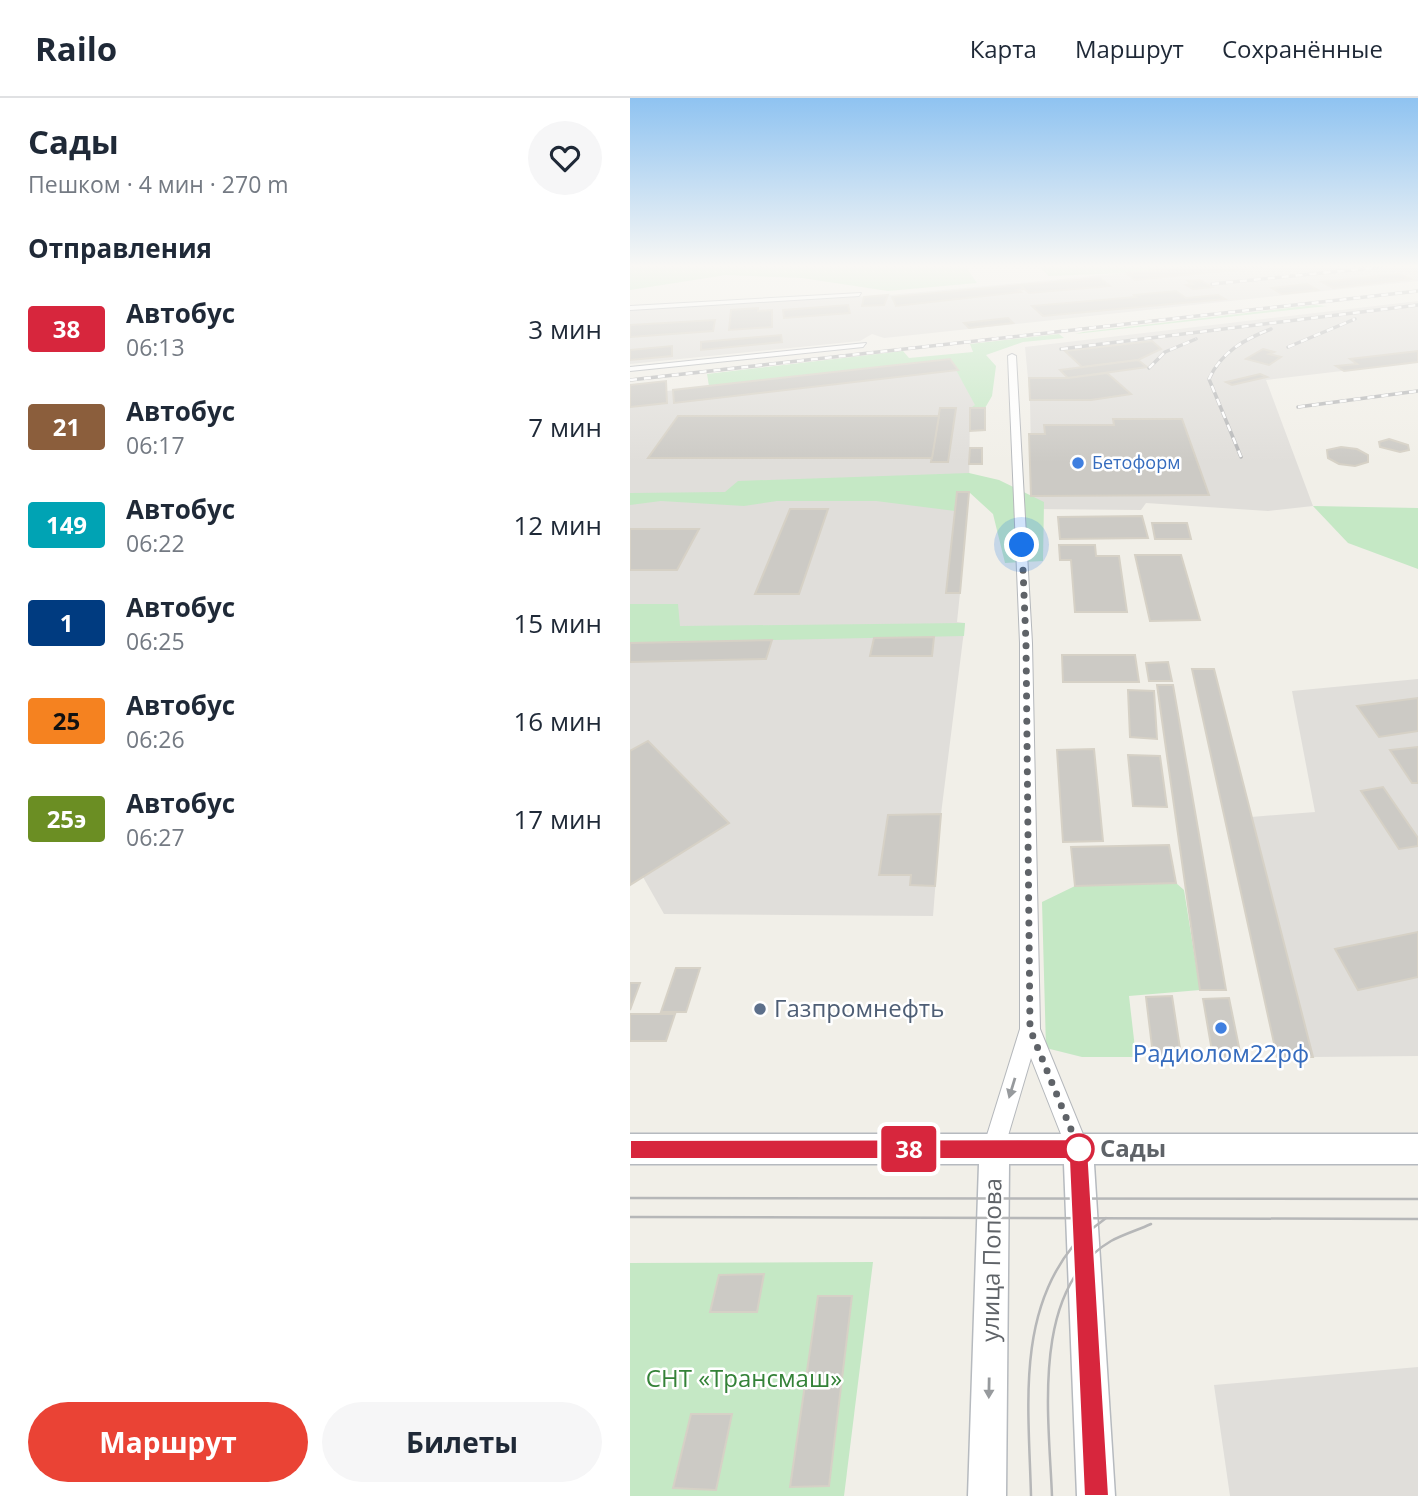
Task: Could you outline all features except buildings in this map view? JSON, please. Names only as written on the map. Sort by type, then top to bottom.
[{"type":"main road","name":"улица Попова","points":[[987,1496],[994,1148]]},
{"type":"main road","points":[[630,1149],[1418,1149]]},
{"type":"main road","name":"улица Попова","points":[[1079,1149],[1097,1496]]},
{"type":"street","points":[[630,369],[863,345]]},
{"type":"street","name":"улица Попова","points":[[994,1148],[1030,1029],[1026,643],[1012,356]]},
{"type":"street","name":"улица Попова","points":[[1030,1029],[1079,1149]]},
{"type":"shaded area","points":[[630,332],[938,332],[884,338],[872,334],[860,341],[630,364]]},
{"type":"shaded area","points":[[1151,332],[1418,332],[1418,362],[1266,380],[1313,506],[1268,511],[1146,503],[1141,510],[1032,509],[1030,400],[1025,347]]},
{"type":"shaded area","points":[[950,359],[976,405],[970,408],[969,492],[957,492],[946,593],[960,593],[957,622],[965,623],[941,814],[933,916],[664,914],[643,877],[630,885],[630,385],[666,381],[667,391]]},
{"type":"shaded area","points":[[1418,679],[1418,1056],[1313,1057],[1251,817],[1315,812],[1292,691]]},
{"type":"shaded area","points":[[1418,1367],[1418,1496],[1230,1496],[1214,1385]]},
{"type":"green space","points":[[1059,334],[1064,338],[1023,342],[986,355],[996,366],[992,396],[985,408],[970,408],[975,405],[950,359],[709,386],[707,374],[903,351],[909,358],[973,352],[970,344]]},
{"type":"green space","points":[[969,473],[999,480],[1044,502],[1043,561],[1005,563],[993,514],[969,492],[958,492],[955,511],[876,501],[777,501],[744,506],[661,501],[630,505],[630,493],[725,492],[738,481]]},
{"type":"green space","points":[[1313,506],[1418,508],[1418,569],[1348,543]]},
{"type":"green space","points":[[630,604],[678,604],[680,626],[965,623],[964,636],[630,643]]},
{"type":"green space","points":[[1176,883],[1184,890],[1200,990],[1129,996],[1136,1057],[1082,1057],[1046,1048],[1042,902],[1075,886]]},
{"type":"green space","name":"СНТ «Трансмаш»","points":[[873,1262],[844,1496],[630,1496],[630,1263]]},
{"type":"tram line","points":[[630,1198],[1418,1199]]},
{"type":"tram line","points":[[630,1217],[1106,1218]]},
{"type":"tram line","points":[[1031,1496],[1028,1398],[1034,1333],[1042,1303],[1055,1273],[1073,1246],[1106,1218]]},
{"type":"tram line","points":[[1106,1218],[1418,1219]]},
{"type":"tram line","points":[[1052,1496],[1048,1393],[1050,1357],[1056,1322],[1067,1290],[1085,1262],[1111,1241],[1151,1224]]},
{"type":"railway","points":[[630,380],[1053,332]]},
{"type":"railway","points":[[1061,349],[1197,332]]},
{"type":"railway","points":[[1241,457],[1209,379],[1227,354],[1263,332]]},
{"type":"railway","points":[[1288,347],[1323,332]]},
{"type":"railway","points":[[1149,368],[1165,352],[1196,339]]},
{"type":"railway","points":[[1298,407],[1418,391]]},
{"type":"bus line","name":"38","points":[[630,1149],[1079,1149],[1096,1496]]},
{"type":"place","name":"Бетоформ","points":[[1078,463]]},
{"type":"place","name":"Газпромнефть","points":[[760,1009]]},
{"type":"place","name":"Радиолом22рф","points":[[1221,1028]]},
{"type":"place","name":"Сады","points":[[1079,1149]]},
{"type":"route","points":[[1022,545],[1026,643],[1030,1029],[1079,1149]]}]
